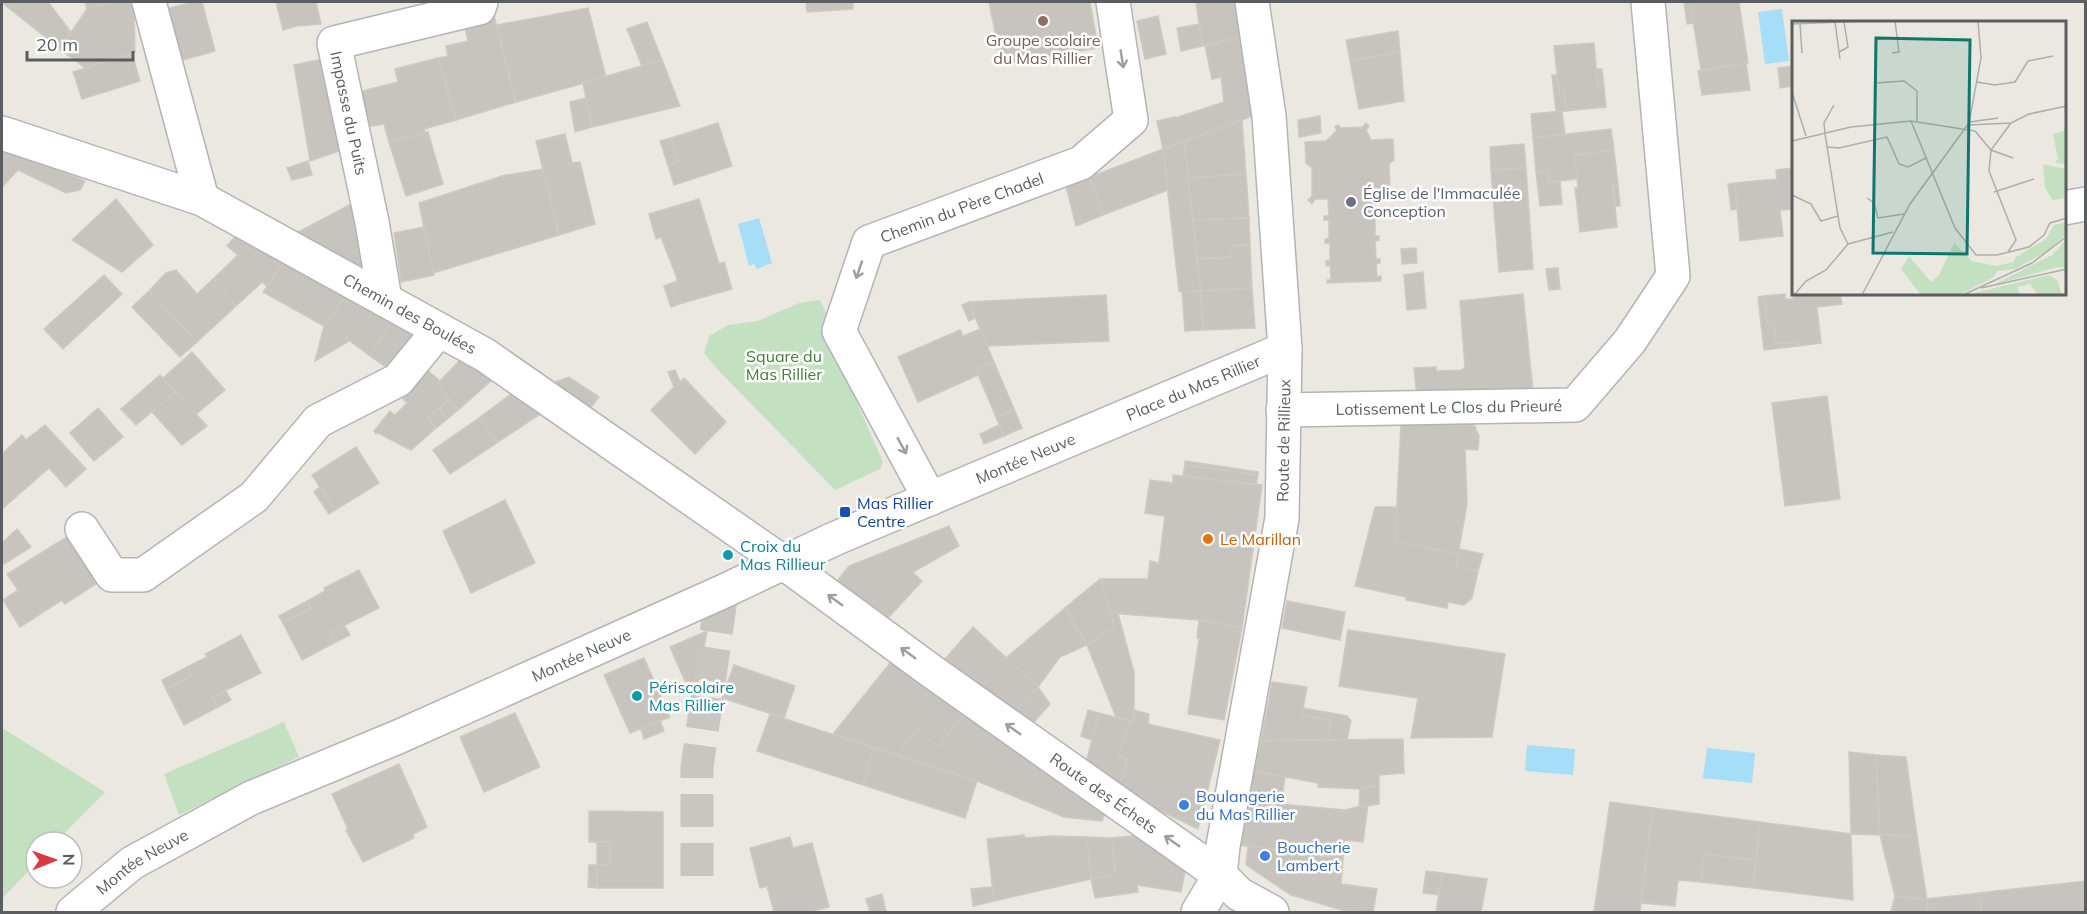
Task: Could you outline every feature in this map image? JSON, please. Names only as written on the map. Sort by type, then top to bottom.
[{"type":"street","points":[[149,2],[202,199]]},
{"type":"street","name":"Impasse du Puits","points":[[386,300],[334,43],[479,8],[481,2]]},
{"type":"street","name":"Chemin du Père Chadel","points":[[930,499],[839,331],[869,242],[1081,163],[1131,120],[1113,2]]},
{"type":"street","name":"Route de Rillieux","points":[[1220,875],[1223,846],[1282,518],[1285,349],[1269,116],[1252,2]]},
{"type":"street","name":"Lotissement Le Clos du Prieuré","points":[[1283,410],[1575,405],[1630,341],[1673,276],[1648,2]]},
{"type":"street","name":"Chemin des Boulées","points":[[2,133],[202,199],[485,355],[784,562]]},
{"type":"street","points":[[2066,208],[2085,204]]},
{"type":"street","points":[[82,529],[112,575],[142,575],[254,497],[318,422],[398,380],[439,330]]},
{"type":"street","name":"Place du Mas Rillier","points":[[1103,426],[1285,349]]},
{"type":"street","name":"Montée Neuve","points":[[73,912],[132,863],[251,798],[398,737],[784,562],[1103,426]]},
{"type":"street","name":"Route des Échets","points":[[784,562],[934,673],[1220,875],[1239,894],[1264,910]]},
{"type":"street","points":[[1198,912],[1220,875]]},
{"type":"green space","name":"Square du Mas Rillier","points":[[820,300],[827,315],[835,360],[851,389],[883,462],[880,469],[835,490],[704,353],[709,336],[728,325],[758,321],[799,303]]},
{"type":"green space","points":[[284,722],[299,757],[179,815],[164,774]]},
{"type":"green space","points":[[2,728],[105,792],[68,830],[24,830],[24,876],[2,899]]},
{"type":"water","points":[[1782,9],[1789,61],[1765,64],[1758,12]]},
{"type":"water","points":[[759,218],[772,263],[757,269],[754,264],[749,266],[738,224]]},
{"type":"water","points":[[1527,745],[1575,749],[1573,775],[1525,771]]},
{"type":"water","points":[[1707,748],[1755,753],[1752,783],[1703,778]]},
{"type":"building","points":[[7,2],[48,2],[71,32],[60,49],[4,4]]},
{"type":"building","points":[[85,2],[111,2],[87,9]]},
{"type":"building","points":[[111,2],[130,2],[134,14],[135,52],[85,68],[60,49],[87,9]]},
{"type":"building","points":[[202,2],[215,51],[176,62],[162,10]]},
{"type":"building","points":[[276,2],[316,2],[321,24],[296,26],[283,30]]},
{"type":"building","points":[[806,2],[853,2],[853,9],[807,12]]},
{"type":"building","name":"Groupe scolaire du Mas Rillier","points":[[989,2],[1090,2],[1098,48],[1011,63],[1005,41],[997,42]]},
{"type":"building","points":[[1196,2],[1236,2],[1241,37],[1202,46]]},
{"type":"building","points":[[1684,2],[1690,2],[1694,23],[1687,24]]},
{"type":"building","points":[[1690,2],[1739,2],[1748,63],[1701,70]]},
{"type":"building","points":[[588,8],[606,77],[516,102],[497,25]]},
{"type":"building","points":[[494,16],[516,102],[456,120],[438,58],[448,56],[446,46],[468,41],[464,24]]},
{"type":"building","points":[[1158,16],[1166,54],[1145,59],[1137,21]]},
{"type":"building","points":[[647,22],[662,60],[642,66],[627,29]]},
{"type":"building","points":[[1200,24],[1202,46],[1181,51],[1177,28]]},
{"type":"building","points":[[1398,31],[1400,52],[1350,61],[1346,40]]},
{"type":"building","points":[[1241,37],[1253,116],[1163,149],[1157,121],[1175,118],[1224,102],[1221,77],[1212,79],[1205,46]]},
{"type":"building","points":[[1005,41],[1011,63],[1001,65],[997,42]]},
{"type":"building","points":[[1594,43],[1598,88],[1604,87],[1606,107],[1566,111],[1564,93],[1559,93],[1554,46]]},
{"type":"building","points":[[1400,52],[1404,101],[1359,109],[1350,61]]},
{"type":"building","points":[[132,54],[140,81],[82,99],[73,72]]},
{"type":"building","points":[[328,58],[348,148],[310,161],[294,65]]},
{"type":"building","points":[[438,58],[456,120],[424,129],[425,133],[389,142],[384,124],[361,128],[354,93],[398,82],[395,69]]},
{"type":"building","points":[[662,60],[680,106],[592,127],[583,83]]},
{"type":"building","points":[[1746,63],[1750,90],[1702,95],[1698,71]]},
{"type":"building","points":[[1792,66],[1792,86],[1780,88],[1778,68]]},
{"type":"building","points":[[1596,69],[1602,69],[1604,87],[1598,88]]},
{"type":"building","points":[[1552,75],[1557,75],[1559,93],[1564,93],[1566,111],[1556,112]]},
{"type":"building","points":[[586,98],[592,127],[575,132],[570,102]]},
{"type":"building","points":[[1562,111],[1565,134],[1533,138],[1531,114]]},
{"type":"building","points":[[1320,116],[1321,133],[1299,137],[1298,120]]},
{"type":"building","points":[[1242,120],[1246,174],[1188,178],[1184,141]]},
{"type":"building","points":[[718,123],[732,166],[674,185],[668,165],[678,162],[671,138]]},
{"type":"building","name":"Église de l'Immaculée Conception","points":[[1366,123],[1369,126],[1366,130],[1371,140],[1393,139],[1394,160],[1389,164],[1390,192],[1395,195],[1392,199],[1388,196],[1374,196],[1375,214],[1379,214],[1379,218],[1375,218],[1375,236],[1379,236],[1379,240],[1375,241],[1376,259],[1380,259],[1380,263],[1376,263],[1377,277],[1381,276],[1381,281],[1327,283],[1327,280],[1331,280],[1330,265],[1326,266],[1326,261],[1330,261],[1330,243],[1325,243],[1325,239],[1329,238],[1329,220],[1324,220],[1324,216],[1329,216],[1328,199],[1315,199],[1312,204],[1308,200],[1312,196],[1312,168],[1306,163],[1305,142],[1326,141],[1337,130],[1335,127],[1338,125],[1341,128],[1363,127]]},
{"type":"building","points":[[1611,129],[1614,150],[1575,155],[1577,179],[1549,182],[1548,170],[1536,172],[1533,138]]},
{"type":"building","points":[[428,132],[443,184],[406,196],[389,142]]},
{"type":"building","points":[[565,134],[572,163],[580,162],[595,224],[559,235],[536,141]]},
{"type":"building","points":[[671,138],[678,162],[668,165],[660,141]]},
{"type":"building","points":[[1184,141],[1201,291],[1182,292],[1179,291],[1163,149]]},
{"type":"building","points":[[1524,144],[1526,168],[1491,170],[1490,147]]},
{"type":"building","points":[[2,145],[85,181],[80,190],[66,193],[18,170],[2,187]]},
{"type":"building","points":[[1163,149],[1168,190],[1103,215],[1090,177]]},
{"type":"building","points":[[1614,150],[1618,185],[1613,186],[1617,227],[1580,232],[1575,188],[1578,188],[1575,155]]},
{"type":"building","points":[[308,161],[312,175],[292,180],[287,168]]},
{"type":"building","points":[[1526,168],[1533,269],[1499,272],[1491,170]]},
{"type":"building","points":[[1792,168],[1792,209],[1780,210],[1783,236],[1740,241],[1735,183],[1777,179],[1776,170]]},
{"type":"building","points":[[543,169],[559,235],[433,273],[419,203],[502,176]]},
{"type":"building","points":[[1548,170],[1549,182],[1560,181],[1562,204],[1540,206],[1536,172]]},
{"type":"building","points":[[1246,174],[1249,218],[1193,220],[1188,178]]},
{"type":"building","points":[[1090,177],[1103,215],[1076,226],[1066,186]]},
{"type":"building","points":[[1735,183],[1737,209],[1731,210],[1728,184]]},
{"type":"building","points":[[1618,185],[1620,206],[1615,206],[1613,186]]},
{"type":"building","points":[[116,199],[153,245],[122,272],[72,240]]},
{"type":"building","points":[[699,199],[719,264],[724,262],[732,289],[683,303],[676,300],[673,289],[678,281],[661,237],[656,239],[649,214]]},
{"type":"building","points":[[359,200],[366,272],[298,232]]},
{"type":"building","points":[[1249,218],[1250,245],[1230,246],[1231,257],[1197,259],[1193,220]]},
{"type":"building","points":[[424,227],[434,275],[401,282],[394,233]]},
{"type":"building","points":[[240,231],[285,261],[267,286],[262,282],[236,306],[213,279],[238,255],[227,246]]},
{"type":"building","points":[[1250,245],[1252,288],[1201,291],[1197,259],[1231,257],[1230,246]]},
{"type":"building","points":[[1416,248],[1417,263],[1402,264],[1401,249]]},
{"type":"building","points":[[285,261],[347,293],[324,326],[263,292]]},
{"type":"building","points":[[1558,268],[1560,289],[1549,290],[1546,269]]},
{"type":"building","points":[[176,270],[197,294],[213,279],[236,306],[197,342],[149,291],[166,273]]},
{"type":"building","points":[[1423,272],[1426,308],[1407,310],[1404,275]]},
{"type":"building","points":[[104,275],[122,294],[63,349],[44,329]]},
{"type":"building","points":[[677,281],[673,289],[676,300],[683,303],[671,307],[664,286]]},
{"type":"building","points":[[1252,288],[1255,328],[1203,330],[1201,291]]},
{"type":"building","points":[[149,291],[197,342],[180,357],[132,307]]},
{"type":"building","points":[[1201,291],[1203,330],[1185,331],[1182,292]]},
{"type":"building","points":[[347,293],[376,310],[346,338],[349,341],[315,361],[324,326]]},
{"type":"building","points":[[1523,294],[1533,391],[1417,398],[1414,368],[1436,367],[1436,371],[1462,370],[1465,367],[1460,301]]},
{"type":"building","points":[[1785,294],[1785,299],[1793,299],[1793,296],[1840,296],[1842,304],[1817,307],[1821,343],[1798,346],[1797,342],[1776,344],[1774,322],[1767,322],[1764,296]]},
{"type":"building","points":[[1106,295],[1109,341],[987,346],[969,302]]},
{"type":"building","points":[[1764,296],[1767,322],[1774,322],[1776,344],[1797,342],[1798,346],[1764,350],[1758,297]]},
{"type":"building","points":[[969,302],[975,318],[969,321],[962,305]]},
{"type":"building","points":[[376,310],[392,319],[370,356],[346,338]]},
{"type":"building","points":[[392,319],[416,332],[389,369],[370,356]]},
{"type":"building","points":[[980,329],[994,362],[976,370],[978,375],[918,402],[898,357],[960,330],[963,336]]},
{"type":"building","points":[[192,352],[225,390],[195,415],[163,378]]},
{"type":"building","points":[[461,359],[493,379],[458,410],[437,384]]},
{"type":"building","points":[[994,362],[1014,409],[996,417],[976,370]]},
{"type":"building","points":[[427,370],[440,381],[437,384],[449,399],[428,418],[436,428],[411,450],[376,434],[374,431],[390,411],[395,415],[407,403],[401,397]]},
{"type":"building","points":[[675,370],[680,382],[684,378],[726,422],[695,454],[651,410],[674,387],[668,372]]},
{"type":"building","points":[[160,375],[175,392],[136,425],[121,409]]},
{"type":"building","points":[[569,377],[599,397],[589,410],[550,384]]},
{"type":"building","points":[[175,392],[207,426],[182,445],[152,412]]},
{"type":"building","points":[[514,392],[545,411],[498,442],[479,418]]},
{"type":"building","points":[[1827,396],[1840,499],[1785,506],[1772,403]]},
{"type":"building","points":[[449,399],[458,410],[447,419],[439,408]]},
{"type":"building","points":[[98,408],[123,437],[94,461],[70,433]]},
{"type":"building","points":[[439,408],[447,419],[436,428],[428,418]]},
{"type":"building","points":[[1014,409],[1022,428],[1004,436],[996,417]]},
{"type":"building","points":[[479,418],[498,442],[450,474],[433,450]]},
{"type":"building","points":[[1401,424],[1474,425],[1479,436],[1478,450],[1465,449],[1467,504],[1459,549],[1483,554],[1478,571],[1456,567],[1458,554],[1395,541]]},
{"type":"building","points":[[45,425],[86,469],[66,487],[49,468],[2,509],[2,454],[22,435],[26,440]]},
{"type":"building","points":[[999,425],[1004,436],[984,444],[980,434]]},
{"type":"building","points":[[356,447],[379,483],[335,510],[312,475]]},
{"type":"building","points":[[1185,461],[1258,472],[1258,475],[1185,465]]},
{"type":"building","points":[[1185,465],[1258,475],[1256,485],[1183,476]]},
{"type":"building","name":"Le Marillan","points":[[1173,475],[1262,485],[1242,628],[1199,620],[1110,613],[1100,579],[1148,579],[1150,561],[1159,563],[1165,516],[1145,513],[1150,480],[1173,483]]},
{"type":"building","points":[[320,487],[335,510],[329,514],[314,492]]},
{"type":"building","points":[[505,500],[535,563],[471,593],[443,531]]},
{"type":"building","points":[[1375,507],[1397,507],[1395,541],[1458,554],[1456,567],[1478,571],[1472,598],[1464,605],[1448,602],[1447,608],[1355,586]]},
{"type":"building","points":[[949,526],[959,546],[913,572],[889,550]]},
{"type":"building","points":[[17,529],[31,547],[4,564],[2,543]]},
{"type":"building","points":[[70,535],[99,582],[65,604],[62,600],[20,627],[3,600],[18,590],[7,574]]},
{"type":"building","points":[[889,550],[922,581],[888,618],[837,581],[849,566]]},
{"type":"building","points":[[359,570],[379,608],[331,632],[336,642],[302,660],[283,623],[311,609],[307,601],[325,591],[324,588]]},
{"type":"building","points":[[1100,579],[1115,627],[1087,645],[1065,608]]},
{"type":"building","points":[[307,601],[311,609],[283,623],[279,616]]},
{"type":"building","points":[[1287,601],[1345,612],[1340,640],[1282,628]]},
{"type":"building","points":[[1065,608],[1087,645],[1060,657],[1038,687],[1006,658]]},
{"type":"building","points":[[1110,613],[1118,614],[1134,672],[1134,721],[1116,717],[1087,645],[1115,627]]},
{"type":"building","points":[[1199,620],[1242,628],[1224,720],[1188,714],[1199,639],[1197,638]]},
{"type":"building","points":[[344,625],[350,635],[336,642],[331,632]]},
{"type":"building","points":[[973,627],[1038,687],[1016,711],[945,659]]},
{"type":"building","points":[[1348,630],[1505,654],[1492,737],[1411,738],[1418,698],[1339,686]]},
{"type":"building","points":[[707,631],[698,682],[685,681],[670,647]]},
{"type":"building","points":[[241,635],[261,673],[212,697],[218,707],[184,725],[166,689],[192,676],[187,667],[207,657],[205,654]]},
{"type":"building","name":"Périscolaire Mas Rillier","points":[[644,658],[670,717],[630,733],[604,675]]},
{"type":"building","points":[[894,658],[966,713],[938,747],[917,730],[897,755],[833,734]]},
{"type":"building","points":[[734,665],[795,686],[784,718],[722,698]]},
{"type":"building","points":[[187,667],[192,676],[166,689],[162,680]]},
{"type":"building","points":[[1272,682],[1307,687],[1302,715],[1331,720],[1327,740],[1261,741]]},
{"type":"building","points":[[1038,687],[1050,704],[1033,723],[1016,711]]},
{"type":"building","points":[[226,691],[231,700],[218,707],[212,697]]},
{"type":"building","points":[[1303,708],[1347,716],[1351,721],[1347,740],[1327,740],[1331,720],[1302,715]]},
{"type":"building","points":[[1088,710],[1099,713],[1092,740],[1081,736]]},
{"type":"building","points":[[1134,710],[1149,714],[1148,724],[1220,740],[1198,829],[1159,810],[1119,786],[1127,759],[1118,756],[1130,721],[1134,721]]},
{"type":"building","points":[[515,713],[540,767],[484,792],[460,737]]},
{"type":"building","points":[[966,713],[1106,810],[1102,821],[1064,817],[977,781],[897,755],[917,730],[938,747]]},
{"type":"building","points":[[1099,713],[1130,721],[1118,756],[1127,759],[1119,786],[1086,763]]},
{"type":"building","points":[[770,714],[874,748],[863,785],[757,751]]},
{"type":"building","points":[[660,720],[664,731],[644,739],[641,729]]},
{"type":"building","points":[[1403,739],[1404,773],[1379,775],[1379,785],[1360,789],[1318,787],[1318,783],[1254,771],[1261,741]]},
{"type":"building","points":[[874,748],[977,781],[965,818],[863,785]]},
{"type":"building","points":[[1849,752],[1876,755],[1880,835],[1851,834]]},
{"type":"building","points":[[1876,755],[1906,757],[1917,836],[1880,835]]},
{"type":"building","points":[[399,764],[427,827],[413,834],[414,838],[363,862],[346,830],[348,829],[332,794]]},
{"type":"building","points":[[1254,771],[1285,777],[1281,802],[1247,797]]},
{"type":"building","points":[[1379,785],[1379,804],[1359,807],[1360,789]]},
{"type":"building","points":[[1247,797],[1281,802],[1280,804],[1345,810],[1368,804],[1363,842],[1344,840],[1343,859],[1239,845]]},
{"type":"building","points":[[1610,802],[1653,808],[1640,912],[1594,912]]},
{"type":"building","points":[[1653,808],[1760,822],[1756,860],[1704,854],[1701,882],[1678,880],[1675,906],[1641,903]]},
{"type":"building","points":[[589,811],[663,812],[663,888],[597,888],[597,865],[610,865],[610,842],[589,842]]},
{"type":"building","points":[[1760,822],[1851,834],[1853,900],[1753,888]]},
{"type":"building","points":[[1024,835],[1024,838],[1087,837],[1091,879],[994,901],[987,839]]},
{"type":"building","points":[[1142,835],[1186,866],[1181,892],[1137,885],[1138,892],[1095,898],[1091,879],[1115,874],[1112,838]]},
{"type":"building","points":[[1880,835],[1917,836],[1927,900],[1895,896]]},
{"type":"building","points":[[790,837],[793,848],[812,843],[829,907],[809,912],[774,912],[767,886],[760,888],[750,848]]},
{"type":"building","points":[[1087,837],[1112,838],[1115,874],[1091,879]]},
{"type":"building","points":[[597,842],[610,842],[610,865],[597,865]]},
{"type":"building","points":[[1248,846],[1343,859],[1341,884],[1377,889],[1373,912],[1342,910],[1291,895],[1246,865]]},
{"type":"building","points":[[1704,854],[1756,860],[1753,888],[1701,882]]},
{"type":"building","points":[[589,865],[597,865],[597,888],[588,887]]},
{"type":"building","points":[[1426,871],[1442,873],[1439,895],[1423,893]]},
{"type":"building","points":[[1442,873],[1487,879],[1481,912],[1436,912]]},
{"type":"building","points":[[2086,881],[2086,912],[1982,912],[1979,893]]},
{"type":"building","points":[[992,887],[994,901],[973,906],[971,889]]},
{"type":"building","points":[[1979,893],[1982,912],[1928,912],[1926,899]]},
{"type":"building","points":[[882,894],[886,912],[870,912],[866,899]]},
{"type":"building","points":[[1895,896],[1927,900],[1928,912],[1891,912]]},
{"type":"tunnel","points":[[697,876],[697,767],[722,592]]},
{"type":"place","name":"Groupe scolaire du Mas Rillier","points":[[1043,21]]},
{"type":"place","name":"Église de l'Immaculée Conception","points":[[1351,202]]},
{"type":"place","name":"Mas Rillier Centre","points":[[845,512]]},
{"type":"place","name":"Le Marillan","points":[[1208,539]]},
{"type":"place","name":"Croix du Mas Rillieur","points":[[728,555]]},
{"type":"place","name":"Périscolaire Mas Rillier","points":[[637,696]]},
{"type":"place","name":"Boulangerie du Mas Rillier","points":[[1184,805]]},
{"type":"place","name":"Boucherie Lambert","points":[[1265,856]]}]
